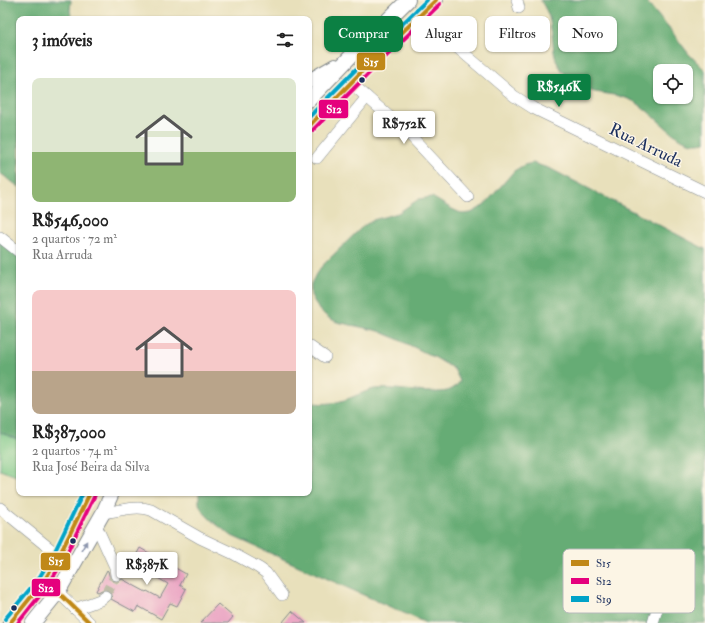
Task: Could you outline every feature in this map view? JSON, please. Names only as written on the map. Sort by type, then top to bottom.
[{"type":"main road","points":[[312,97],[408,0]]},
{"type":"main road","points":[[312,123],[350,83],[436,0]]},
{"type":"main road","points":[[312,78],[352,55]]},
{"type":"main road","points":[[10,623],[44,581],[89,496]]},
{"type":"main road","points":[[33,623],[58,592],[100,519],[111,496]]},
{"type":"main road","points":[[44,581],[58,592]]},
{"type":"street","name":"Rua Arruda","points":[[419,15],[523,103],[705,192]]},
{"type":"street","points":[[350,83],[410,135],[468,196]]},
{"type":"street","points":[[317,158],[367,97]]},
{"type":"street","points":[[0,237],[16,250]]},
{"type":"street","points":[[312,348],[325,357]]},
{"type":"street","points":[[0,508],[58,556]]},
{"type":"street","points":[[116,575],[115,567],[100,519],[138,508],[144,508],[151,510],[200,538],[259,568],[266,573],[282,595]]},
{"type":"street","points":[[58,592],[90,623]]},
{"type":"street","points":[[75,609],[100,600],[105,596]]},
{"type":"street","points":[[653,623],[656,613]]},
{"type":"green space","points":[[0,0],[71,0],[71,16],[16,16],[16,185],[0,173]]},
{"type":"green space","points":[[540,0],[645,0],[688,53],[705,70],[705,142],[693,143],[685,141],[631,100],[590,91],[570,79],[562,71],[557,62],[554,53],[550,16],[548,16]]},
{"type":"green space","points":[[533,163],[551,169],[705,249],[705,623],[426,623],[232,536],[204,513],[199,503],[199,496],[312,496],[312,402],[322,404],[334,403],[374,389],[441,392],[448,391],[457,385],[460,381],[454,369],[436,358],[379,331],[337,322],[329,318],[319,310],[312,297],[312,282],[322,266],[362,227],[373,220],[398,213],[419,199],[432,197],[463,214],[471,213],[488,201],[514,171],[524,165]]},
{"type":"green space","points":[[0,239],[16,252],[16,439],[0,432]]},
{"type":"green space","points":[[0,432],[16,439],[16,476],[0,470]]},
{"type":"building","points":[[140,548],[186,574],[180,585],[186,589],[177,606],[170,603],[161,619],[138,606],[135,612],[111,599],[111,592],[108,590],[104,589],[98,592],[96,591],[107,570],[110,579],[113,581],[117,582],[122,579],[160,598],[168,584],[132,563]]},
{"type":"building","points":[[218,604],[233,617],[228,623],[200,623]]},
{"type":"building","points":[[292,611],[306,623],[282,623]]},
{"type":"tunnel","points":[[105,596],[116,575]]},
{"type":"transit line","name":"S19","points":[[312,114],[427,0]]},
{"type":"transit line","name":"S15","points":[[312,123],[371,62],[436,0]]},
{"type":"transit line","name":"S12","points":[[313,130],[440,4]]},
{"type":"transit line","name":"S19","points":[[5,619],[39,578],[54,553],[82,496]]},
{"type":"transit line","name":"S15","points":[[10,623],[44,581],[59,556],[89,496]]},
{"type":"transit line","name":"S12","points":[[18,623],[49,584],[64,559],[95,496]]},
{"type":"transit line","name":"S15","points":[[58,592],[90,623]]}]
